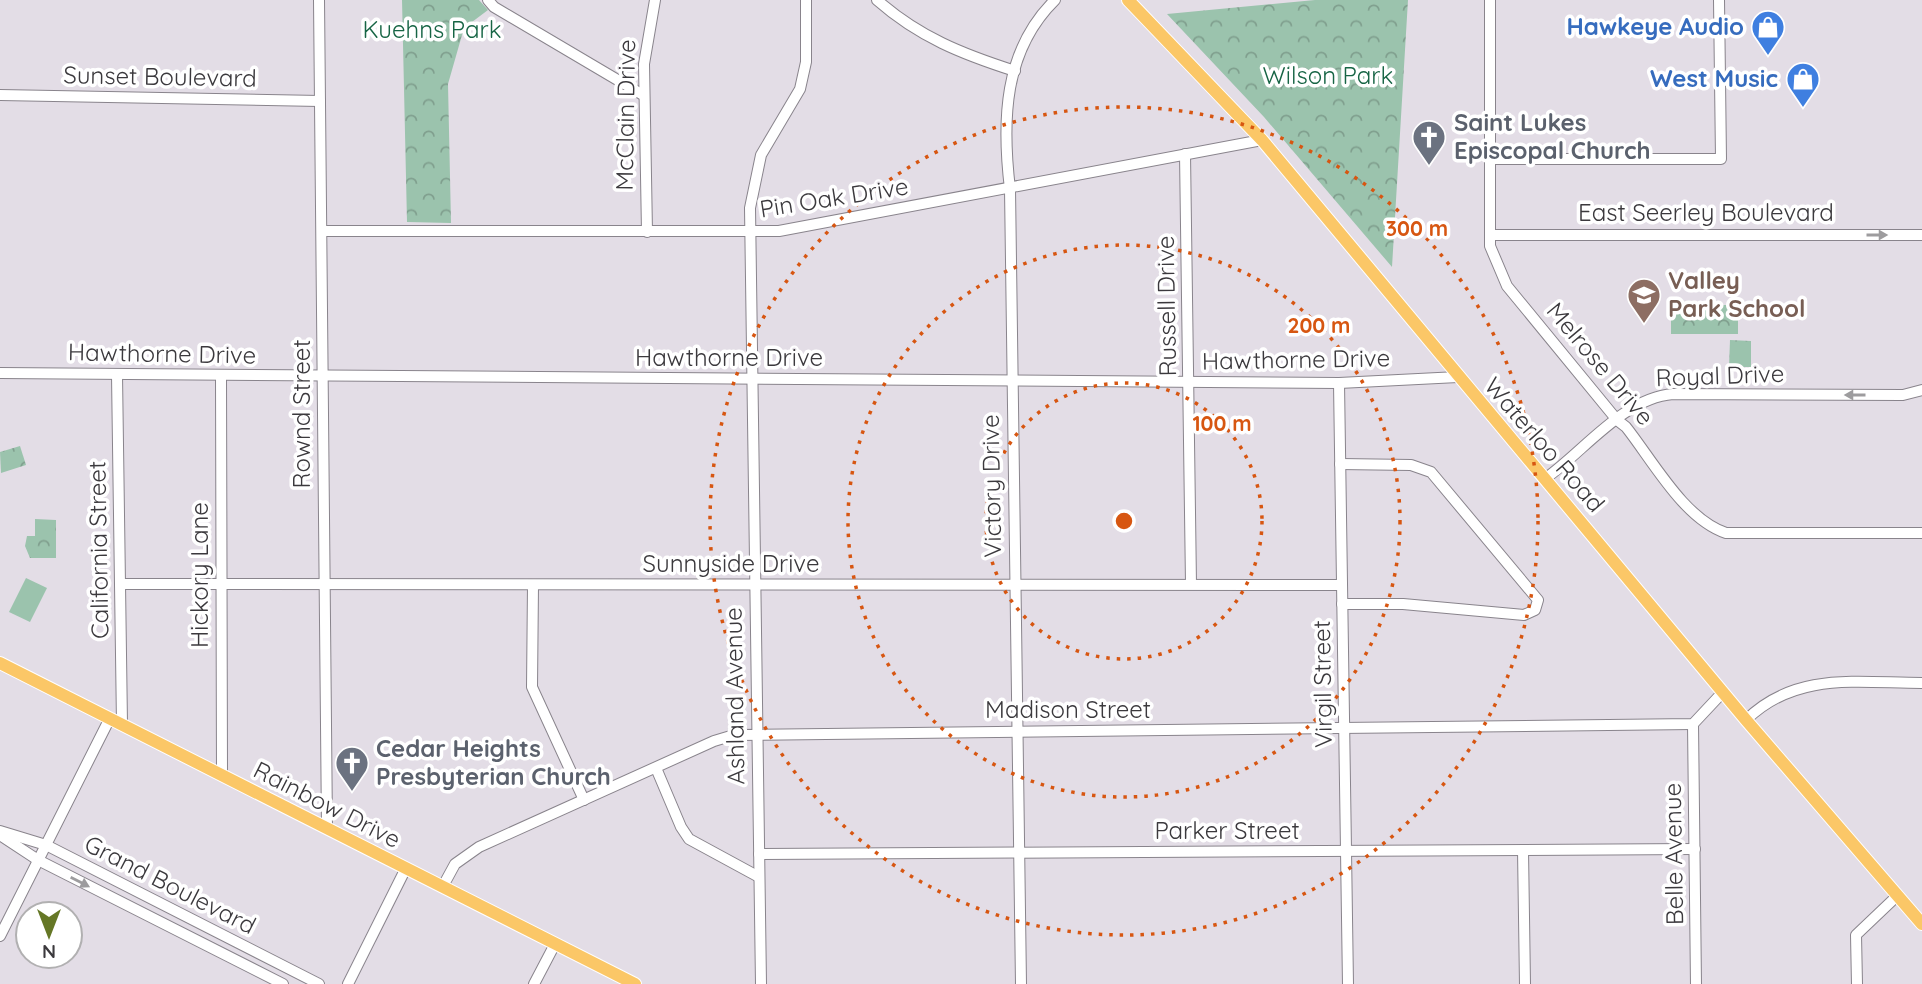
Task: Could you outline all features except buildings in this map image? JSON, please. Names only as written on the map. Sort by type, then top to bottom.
[{"type":"main road","name":"Waterloo Road","points":[[1128,0],[1262,140],[1746,720],[1922,924]]},
{"type":"main road","name":"Rainbow Drive","points":[[0,663],[635,984]]},
{"type":"street","name":"Rownd Street","points":[[319,0],[327,828]]},
{"type":"street","points":[[488,0],[494,7],[643,95]]},
{"type":"street","name":"McClain Drive","points":[[647,232],[643,95],[645,44],[654,0]]},
{"type":"street","name":"Ashland Avenue","points":[[761,984],[750,208],[755,170],[771,136],[793,103],[804,73],[806,0]]},
{"type":"street","points":[[877,0],[922,35],[962,54],[1014,71]]},
{"type":"street","name":"Victory Drive","points":[[1021,984],[1010,189],[1004,126],[1008,91],[1014,71],[1036,24],[1055,0]]},
{"type":"street","name":"Melrose Drive","points":[[1490,0],[1490,234],[1496,265],[1507,286],[1617,420],[1626,426],[1690,511],[1716,530],[1726,533],[1922,533]]},
{"type":"street","points":[[1490,159],[1721,159],[1719,0]]},
{"type":"street","name":"Sunset Boulevard","points":[[0,95],[320,101]]},
{"type":"street","name":"Pin Oak Drive","points":[[322,231],[779,231],[1262,140]]},
{"type":"street","name":"Russell Drive","points":[[1185,154],[1192,584]]},
{"type":"street","name":"East Seerley Boulevard","points":[[1490,234],[1922,235]]},
{"type":"street","name":"Hawthorne Drive","points":[[0,373],[1339,383],[1458,377]]},
{"type":"street","name":"California Street","points":[[117,375],[122,724]]},
{"type":"street","name":"Hickory Lane","points":[[221,376],[222,775]]},
{"type":"street","name":"Virgil Street","points":[[1339,383],[1348,984]]},
{"type":"street","name":"Royal Drive","points":[[1546,478],[1640,402],[1662,395],[1903,395],[1922,390]]},
{"type":"street","points":[[1340,464],[1411,465],[1431,472],[1538,600],[1535,610],[1524,615],[1403,604],[1342,604]]},
{"type":"street","name":"Sunnyside Drive","points":[[120,584],[221,581],[533,585],[1342,585]]},
{"type":"street","points":[[533,585],[532,687],[584,800]]},
{"type":"street","points":[[1746,720],[1770,699],[1806,685],[1922,683]]},
{"type":"street","points":[[1693,724],[1723,692]]},
{"type":"street","points":[[0,936],[110,718]]},
{"type":"street","name":"Madison Street","points":[[443,886],[449,871],[464,856],[724,737],[757,732],[1344,730],[1693,724]]},
{"type":"street","name":"Belle Avenue","points":[[1693,724],[1696,984]]},
{"type":"street","points":[[656,768],[681,827],[689,839],[759,877]]},
{"type":"street","name":"Grand Boulevard","points":[[0,833],[46,845],[319,984]]},
{"type":"street","name":"Grand Boulevard","points":[[0,833],[38,860],[283,984]]},
{"type":"street","name":"Parker Street","points":[[759,854],[1695,849]]},
{"type":"street","points":[[1523,850],[1525,984]]},
{"type":"street","points":[[348,984],[406,868]]},
{"type":"street","points":[[1857,984],[1857,935],[1897,896]]},
{"type":"street","points":[[534,984],[555,944]]},
{"type":"green space","name":"Kuehns Park","points":[[402,0],[479,0],[488,10],[464,28],[448,84],[451,223],[407,222]]},
{"type":"green space","name":"Wilson Park","points":[[1315,0],[1408,0],[1392,267],[1264,117],[1167,14]]},
{"type":"green space","points":[[1671,305],[1738,305],[1738,334],[1671,334]]},
{"type":"green space","points":[[1730,340],[1751,341],[1751,367],[1729,367]]},
{"type":"green space","points":[[20,446],[26,465],[1,473],[0,452]]},
{"type":"green space","points":[[35,519],[56,520],[56,558],[30,558],[25,546],[27,536],[35,536]]},
{"type":"green space","points":[[26,578],[47,588],[30,622],[9,612]]},
{"type":"place","name":"Hawkeye Audio","points":[[1768,57]]},
{"type":"place","name":"West Music","points":[[1803,109]]},
{"type":"place","name":"Saint Lukes Episcopal Church","points":[[1429,167]]},
{"type":"place","name":"Valley Park School","points":[[1644,325]]},
{"type":"place","name":"Cedar Heights Presbyterian Church","points":[[352,793]]}]
